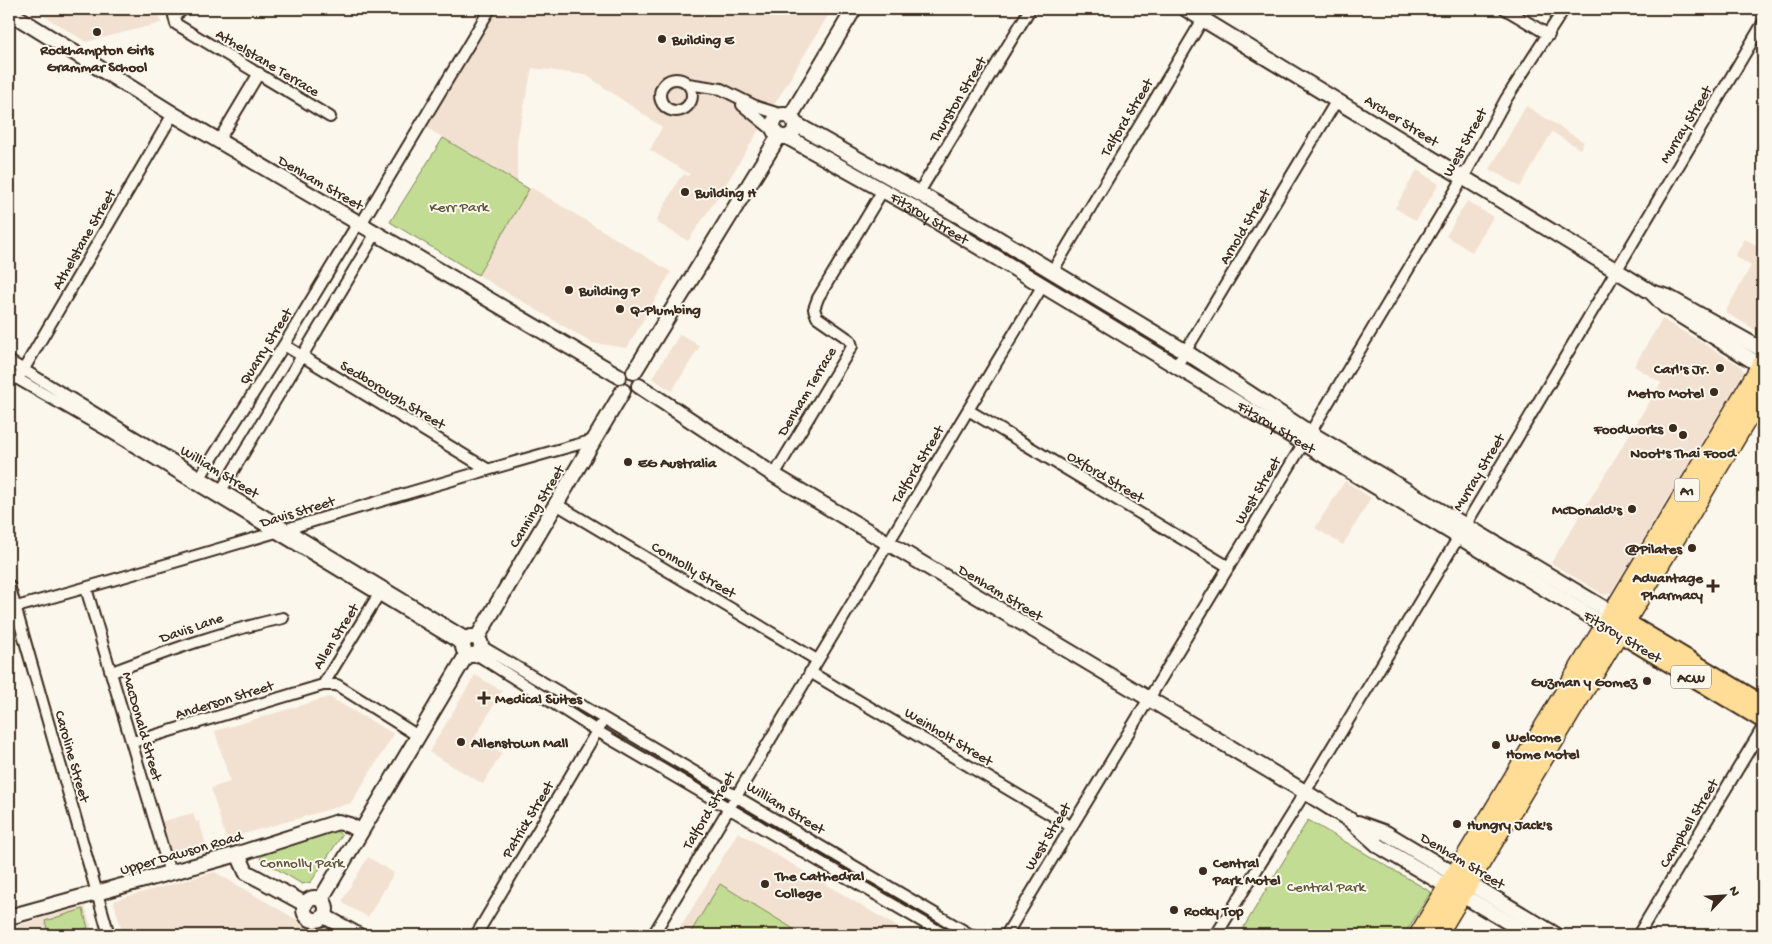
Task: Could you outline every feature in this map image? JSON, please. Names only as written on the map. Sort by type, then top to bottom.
[{"type":"highway","name":"A1","points":[[1420,935],[1458,884],[1615,623],[1763,362]]},
{"type":"highway","name":"A1","points":[[1615,623],[1763,392]]},
{"type":"highway","name":"A1","points":[[1437,935],[1458,884]]},
{"type":"main road","name":"Fitzroy Street","points":[[1615,623],[1763,704]]},
{"type":"main road","name":"Fitzroy Street","points":[[1615,623],[1763,720]]},
{"type":"street","name":"Quarry Street","points":[[198,481],[284,345],[490,9]]},
{"type":"street","points":[[790,119],[854,9]]},
{"type":"street","name":"Thurston Street","points":[[911,206],[1030,9]]},
{"type":"street","name":"Archer Street","points":[[1186,9],[1206,14],[1338,100],[1651,292],[1664,306],[1763,362]]},
{"type":"street","points":[[1505,9],[1549,35]]},
{"type":"street","name":"West Street","points":[[1006,935],[1307,439],[1463,178],[1506,99],[1564,9]]},
{"type":"street","name":"Athelstane Terrace","points":[[180,10],[174,16],[176,24],[330,117]]},
{"type":"street","name":"Denham Street","points":[[9,12],[173,114],[618,376]]},
{"type":"street","name":"Talford Street","points":[[652,935],[1206,14]]},
{"type":"street","name":"Murray Street","points":[[1216,935],[1305,792],[1461,532],[1763,23]]},
{"type":"street","points":[[219,140],[259,74]]},
{"type":"street","points":[[780,135],[740,104],[718,91],[710,90],[692,98],[687,108],[677,112],[666,108],[660,99],[662,88],[669,81],[679,79],[688,84],[721,89],[757,107],[790,119]]},
{"type":"street","points":[[688,84],[692,98]]},
{"type":"street","name":"Arnold Street","points":[[1176,367],[1338,100]]},
{"type":"street","name":"Athelstane Street","points":[[21,375],[173,114]]},
{"type":"street","points":[[780,135],[774,121],[780,116],[790,119]]},
{"type":"street","points":[[634,372],[780,135],[794,130],[790,119]]},
{"type":"street","name":"Fitzroy Street","points":[[790,119],[855,157],[911,206],[1176,367],[1307,439],[1615,623]]},
{"type":"street","name":"Fitzroy Street","points":[[780,135],[847,170],[918,194],[984,230],[1186,352],[1307,439]]},
{"type":"street","points":[[847,170],[855,157]]},
{"type":"street","name":"Denham Terrace","points":[[774,475],[852,346],[850,340],[817,316],[814,308],[818,298],[886,184]]},
{"type":"street","points":[[219,493],[376,233]]},
{"type":"street","name":"Sedborough Street","points":[[284,345],[487,469]]},
{"type":"street","name":"William Street","points":[[9,361],[21,375],[198,481],[289,530],[381,591]]},
{"type":"street","points":[[626,371],[634,372],[639,378],[639,386],[633,392],[623,391],[618,385],[618,376],[626,371]]},
{"type":"street","name":"William Street","points":[[9,374],[21,375]]},
{"type":"street","name":"Denham Street","points":[[639,386],[774,475],[1305,792],[1350,820],[1379,846],[1458,884],[1556,935]]},
{"type":"street","name":"Canning Street","points":[[321,899],[623,391]]},
{"type":"street","name":"Oxford Street","points":[[968,410],[1229,567]]},
{"type":"street","name":"Davis Street","points":[[12,608],[289,530],[487,469],[594,440]]},
{"type":"street","name":"William Street","points":[[219,493],[276,533],[381,591],[472,646],[605,718],[971,935]]},
{"type":"street","name":"Connolly Street","points":[[556,504],[817,660]]},
{"type":"street","name":"Caroline Street","points":[[9,585],[12,608],[109,935]]},
{"type":"street","name":"MacDonald Street","points":[[86,588],[133,742],[170,873]]},
{"type":"street","name":"Allen Street","points":[[323,685],[381,591]]},
{"type":"street","name":"Davis Lane","points":[[112,672],[193,641],[283,618]]},
{"type":"street","name":"William Street","points":[[472,646],[597,731],[729,806],[946,935]]},
{"type":"street","name":"Weinholt Street","points":[[810,672],[1072,827]]},
{"type":"street","name":"Allen Street","points":[[323,685],[337,685],[418,736]]},
{"type":"street","name":"Anderson Street","points":[[133,742],[323,685]]},
{"type":"street","name":"Patrick Street","points":[[476,935],[605,718]]},
{"type":"street","name":"Campbell Street","points":[[1638,935],[1763,726]]},
{"type":"street","name":"Upper Dawson Road","points":[[9,916],[238,854],[338,822],[360,831]]},
{"type":"street","points":[[238,854],[246,872],[305,904]]},
{"type":"street","name":"Denham Street","points":[[1458,884],[1530,935]]},
{"type":"street","points":[[314,897],[321,899],[326,908],[324,916],[319,920],[309,919],[303,910],[305,904],[314,897]]},
{"type":"street","points":[[324,916],[358,935]]},
{"type":"shaded area","name":"Rockhampton Girls Grammar School","points":[[33,9],[158,9],[161,23],[86,42]]},
{"type":"shaded area","points":[[498,9],[832,9],[725,186],[688,241],[658,223],[657,219],[679,179],[685,174],[688,176],[690,174],[650,150],[662,127],[586,75],[532,68],[517,140],[517,182],[427,128]]},
{"type":"shaded area","points":[[1526,106],[1584,142],[1580,149],[1552,132],[1520,187],[1490,169]]},
{"type":"shaded area","points":[[1417,170],[1439,184],[1416,221],[1395,208]]},
{"type":"shaded area","points":[[532,188],[671,272],[627,348],[592,343],[478,275],[529,189]]},
{"type":"shaded area","points":[[1467,201],[1493,217],[1472,252],[1446,236]]},
{"type":"shaded area","points":[[1745,239],[1763,249],[1763,334],[1725,312],[1751,266],[1735,256]]},
{"type":"shaded area","points":[[1662,319],[1741,366],[1744,372],[1611,593],[1604,595],[1551,563],[1661,383],[1634,366]]},
{"type":"shaded area","points":[[680,334],[700,346],[672,391],[652,378]]},
{"type":"shaded area","points":[[1345,481],[1371,498],[1343,545],[1315,528]]},
{"type":"shaded area","points":[[475,675],[502,691],[475,737],[502,753],[483,784],[429,752]]},
{"type":"shaded area","points":[[329,697],[394,734],[351,803],[226,839],[211,788],[230,782],[215,731]]},
{"type":"shaded area","points":[[193,813],[196,822],[199,821],[206,845],[170,855],[160,822]]},
{"type":"shaded area","name":"The Cathedral College","points":[[738,832],[911,935],[676,935]]},
{"type":"shaded area","points":[[368,857],[394,873],[368,917],[344,904],[343,899]]},
{"type":"shaded area","points":[[215,872],[323,935],[123,935],[114,903],[115,900]]},
{"type":"shaded area","points":[[85,906],[94,935],[9,935],[9,928]]},
{"type":"green space","name":"Kerr Park","points":[[443,138],[529,189],[478,275],[390,222]]},
{"type":"green space","name":"Central Park","points":[[1308,820],[1431,892],[1404,935],[1239,935]]},
{"type":"green space","name":"Connolly Park","points":[[336,831],[342,835],[311,882],[302,884],[260,859],[262,855]]},
{"type":"green space","points":[[720,884],[797,931],[795,935],[689,935]]},
{"type":"green space","points":[[83,909],[88,928],[64,935],[49,935],[45,921]]},
{"type":"place","name":"Rockhampton Girls Grammar School","points":[[97,32]]},
{"type":"place","name":"Building E","points":[[662,39]]},
{"type":"place","name":"Building H","points":[[685,192]]},
{"type":"place","name":"Building P","points":[[569,290]]},
{"type":"place","name":"Q-Plumbing","points":[[620,309]]},
{"type":"place","name":"Carl's Jr.","points":[[1720,368]]},
{"type":"place","name":"Metro Motel","points":[[1714,392]]},
{"type":"place","name":"Foodworks","points":[[1673,428]]},
{"type":"place","name":"Noot's Thai Food","points":[[1683,435]]},
{"type":"place","name":"EG Australia","points":[[628,462]]},
{"type":"place","name":"McDonald's","points":[[1632,509]]},
{"type":"place","name":"@Pilates","points":[[1692,548]]},
{"type":"place","name":"Advantage Pharmacy","points":[[1713,586]]},
{"type":"place","name":"Guzman y Gomez","points":[[1647,681]]},
{"type":"place","name":"Medical Suites","points":[[484,698]]},
{"type":"place","name":"Allenstown Mall","points":[[461,742]]},
{"type":"place","name":"Welcome Home Motel","points":[[1496,745]]},
{"type":"place","name":"Hungry Jack's","points":[[1457,824]]},
{"type":"place","name":"Central Park Motel","points":[[1203,871]]},
{"type":"place","name":"The Cathedral College","points":[[765,884]]},
{"type":"place","name":"Rocky Top","points":[[1174,910]]}]
